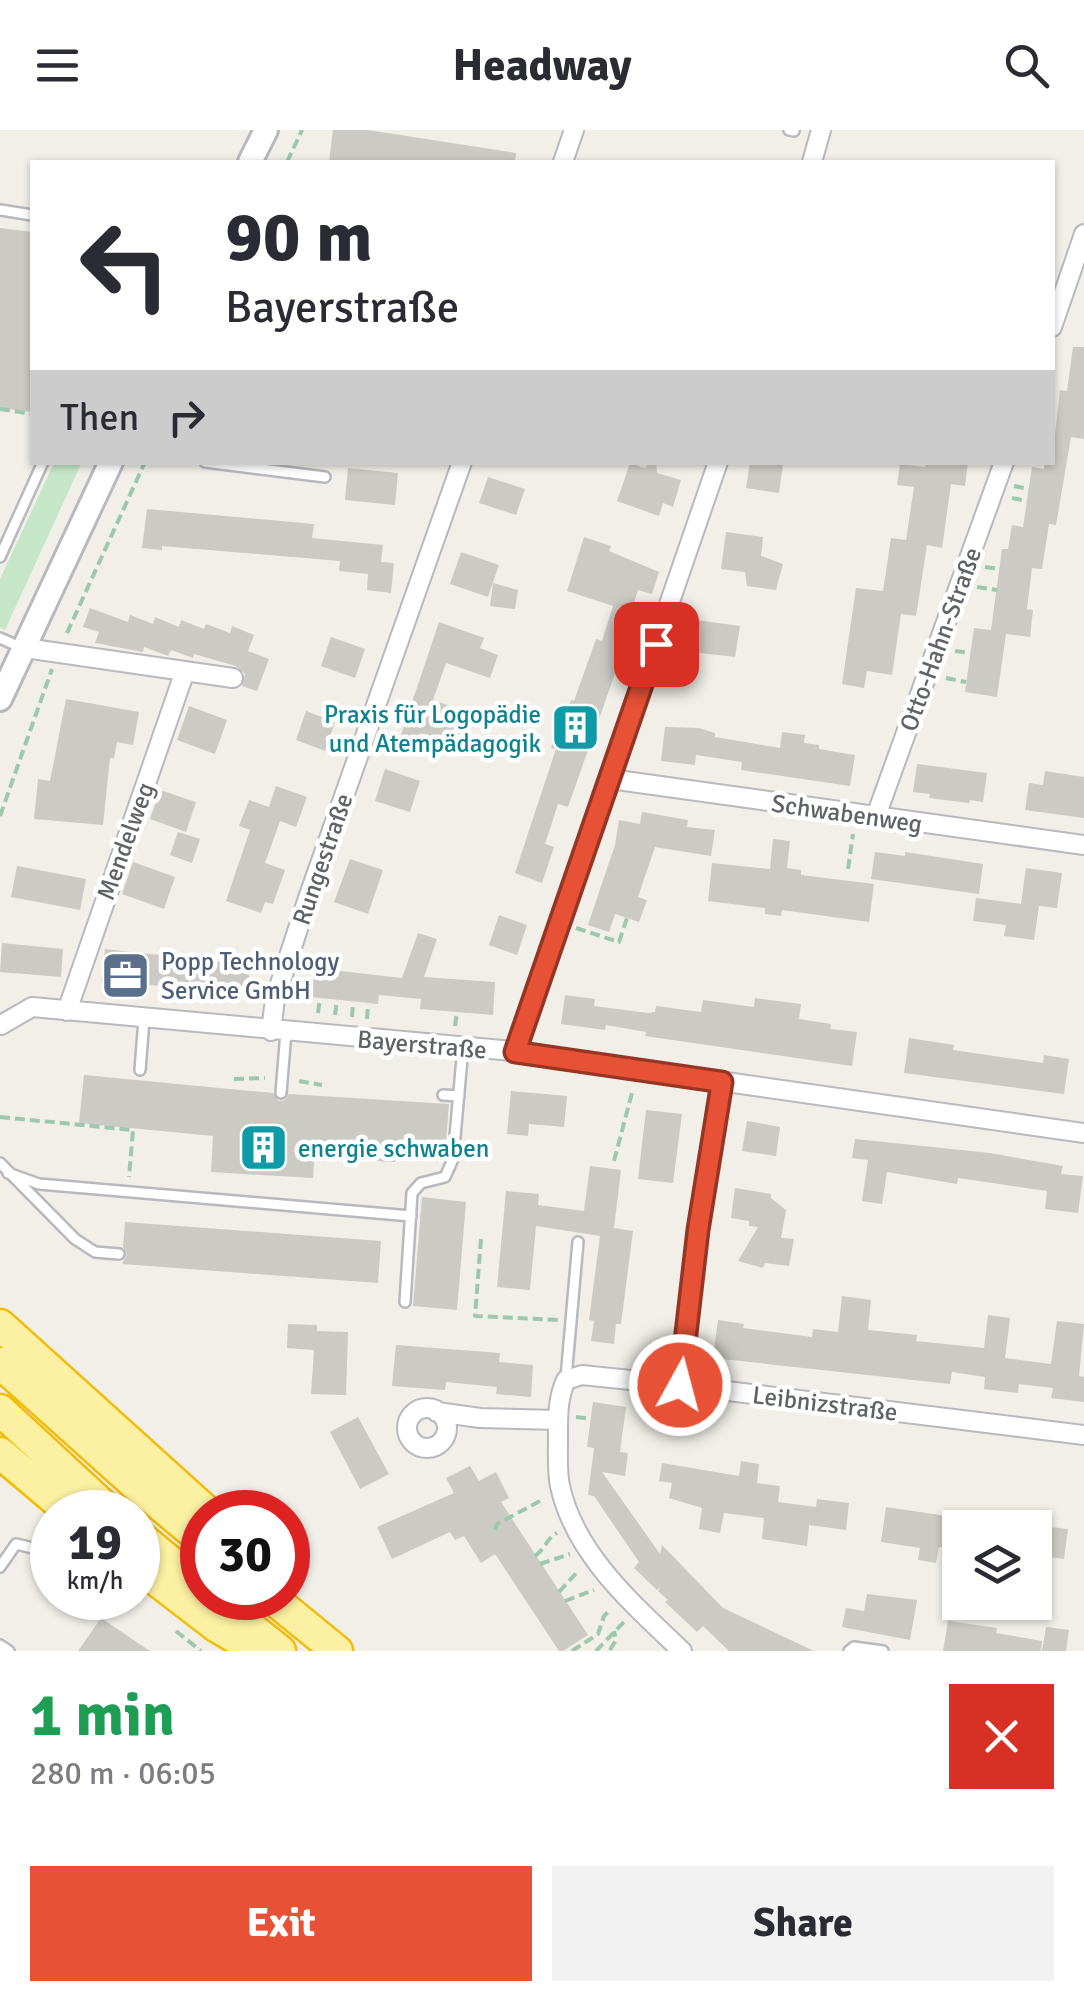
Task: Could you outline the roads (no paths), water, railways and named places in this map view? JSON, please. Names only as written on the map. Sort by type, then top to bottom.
[{"type":"highway","points":[[0,1326],[183,1490]]},
{"type":"highway","points":[[0,1363],[180,1522]]},
{"type":"highway","points":[[0,1410],[86,1490]]},
{"type":"highway","points":[[0,1452],[44,1490]]},
{"type":"highway","points":[[160,1553],[180,1570]]},
{"type":"highway","points":[[160,1583],[216,1626],[258,1651]]},
{"type":"highway","points":[[310,1616],[340,1651]]},
{"type":"highway","points":[[241,1620],[280,1651]]},
{"type":"highway","points":[[300,1620],[340,1651]]},
{"type":"street","points":[[257,160],[266,130]]},
{"type":"street","points":[[564,160],[574,130]]},
{"type":"street","points":[[813,160],[821,130]]},
{"type":"street","points":[[1055,318],[1084,234]]},
{"type":"street","points":[[0,699],[109,465]]},
{"type":"street","name":"Rungestraße","points":[[278,1032],[276,999],[308,898],[461,465]]},
{"type":"street","points":[[515,1052],[717,465]]},
{"type":"street","name":"Otto-Hahn-Straße","points":[[876,816],[1003,465]]},
{"type":"street","points":[[24,648],[232,678]]},
{"type":"street","name":"Mendelweg","points":[[66,1011],[184,671]]},
{"type":"street","name":"Schwabenweg","points":[[610,779],[1084,845]]},
{"type":"street","name":"Bayerstraße","points":[[0,1026],[32,1008],[515,1052],[1084,1133]]},
{"type":"street","points":[[680,1385],[698,1230],[722,1082]]},
{"type":"street","name":"Leibnizstraße","points":[[566,1380],[582,1375],[680,1385],[1084,1435]]},
{"type":"street","points":[[566,1380],[560,1392],[558,1420],[561,1490],[575,1524],[610,1578],[682,1651]]},
{"type":"street","points":[[480,1418],[445,1440],[420,1446],[410,1441],[405,1430],[411,1415],[422,1410],[480,1418],[558,1420]]},
{"type":"street","points":[[437,1412],[448,1423],[445,1440]]},
{"type":"lane","points":[[0,210],[30,214]]},
{"type":"lane","points":[[0,557],[42,465]]},
{"type":"lane","points":[[229,465],[325,477]]},
{"type":"lane","points":[[0,638],[24,648]]},
{"type":"lane","points":[[140,1070],[144,1019]]},
{"type":"lane","points":[[278,1032],[280,1093]]},
{"type":"lane","points":[[405,1302],[412,1193],[421,1183],[445,1177],[454,1159],[462,1047]]},
{"type":"lane","points":[[443,1095],[458,1096]]},
{"type":"lane","points":[[0,1163],[75,1240],[95,1252],[118,1254]]},
{"type":"lane","points":[[8,1174],[39,1184],[410,1216]]},
{"type":"lane","points":[[566,1380],[578,1242]]},
{"type":"lane","points":[[0,1567],[16,1544],[30,1548]]},
{"type":"lane","points":[[0,1645],[9,1651]]},
{"type":"lane","points":[[849,1651],[854,1647],[884,1651]]},
{"type":"place","name":"Praxis für Logopädie und Atempädagogik","points":[[576,728]]},
{"type":"place","name":"Popp Technology Service GmbH","points":[[126,975]]},
{"type":"place","name":"energie schwaben","points":[[263,1148]]}]
